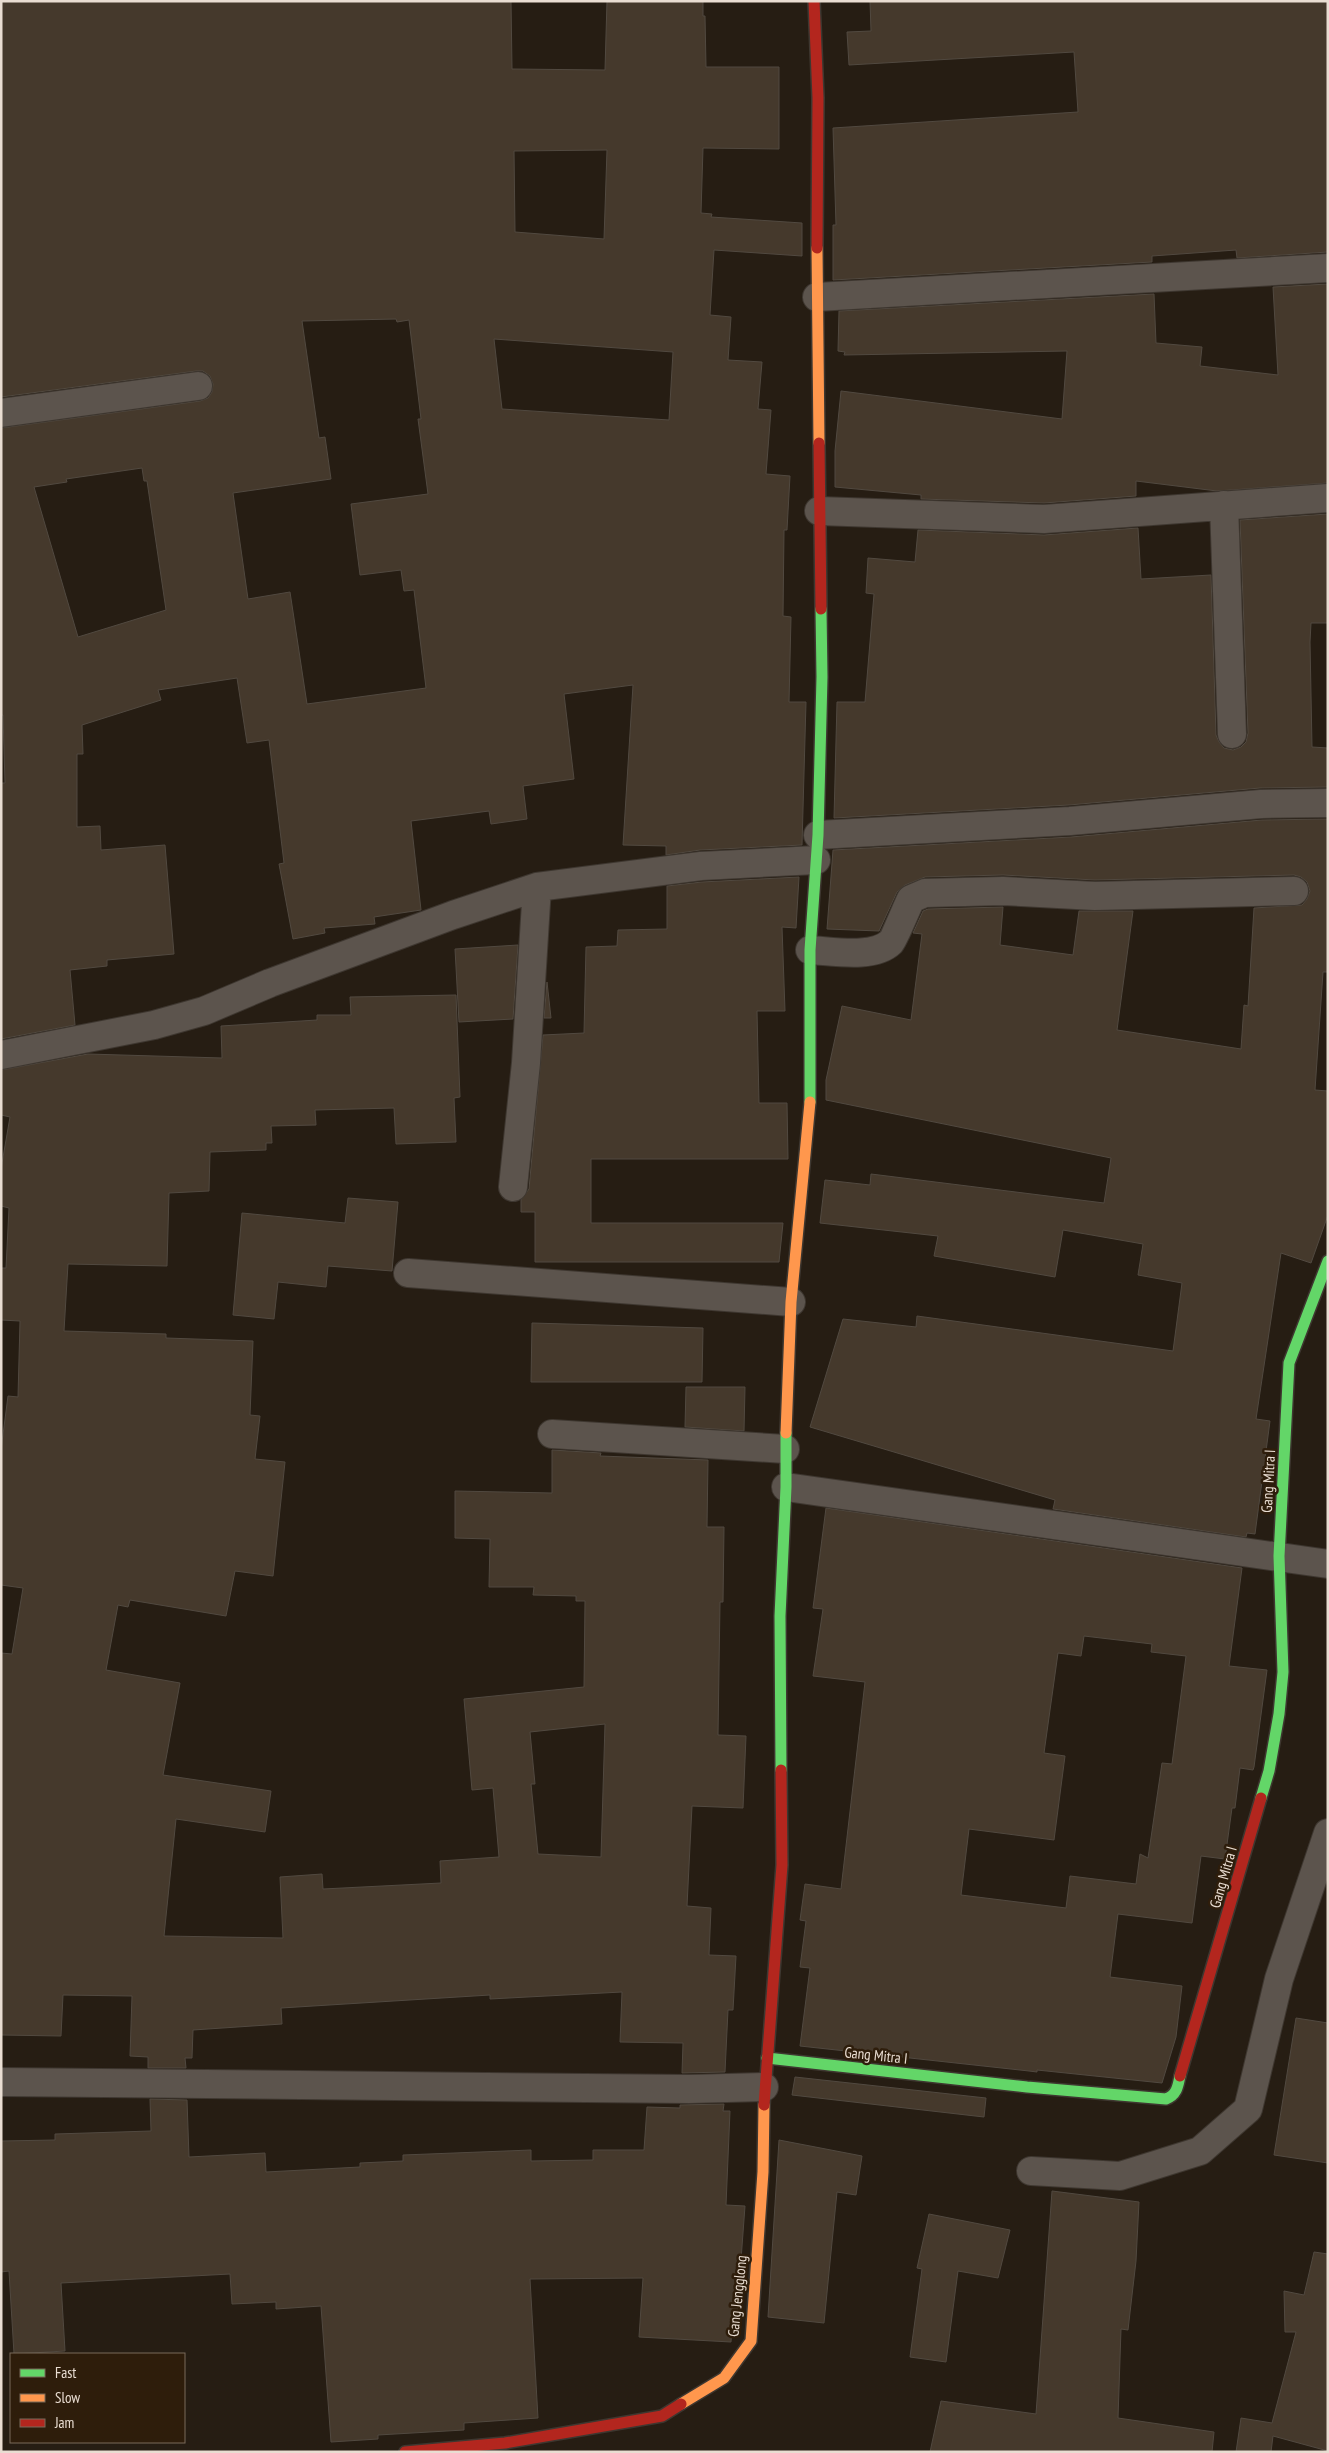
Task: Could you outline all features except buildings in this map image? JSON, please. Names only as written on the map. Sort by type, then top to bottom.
[{"type":"street","name":"Gang Jengglong","points":[[406,2452],[505,2444],[662,2416],[724,2378],[751,2341],[763,2172],[764,2087],[782,1865],[780,1616],[786,1487],[785,1449],[791,1302],[810,1106],[810,950],[817,847],[822,677],[817,297],[818,98],[814,1]]},
{"type":"street","points":[[817,297],[1328,268]]},
{"type":"street","points":[[1,413],[198,386]]},
{"type":"street","points":[[819,511],[1044,519],[1328,498]]},
{"type":"street","points":[[1224,505],[1232,734]]},
{"type":"street","points":[[1,1055],[154,1025],[204,1011],[270,983],[434,922],[537,887],[701,866],[817,847],[1261,804],[1328,803]]},
{"type":"street","points":[[513,1187],[526,1063],[537,887]]},
{"type":"street","points":[[810,950],[852,953],[876,950],[892,942],[911,899],[925,893],[1003,891],[1095,896],[1294,891]]},
{"type":"street","name":"Gang Mitra I","points":[[767,2058],[1027,2087],[1166,2099],[1172,2097],[1176,2091],[1269,1772],[1279,1714],[1283,1672],[1282,1557],[1289,1364],[1328,1261]]},
{"type":"street","points":[[408,1273],[791,1302]]},
{"type":"street","points":[[552,1434],[785,1449]]},
{"type":"street","points":[[786,1487],[1203,1548],[1328,1564]]},
{"type":"street","points":[[1031,2171],[1120,2176],[1200,2151],[1248,2109],[1279,1978],[1328,1833]]},
{"type":"street","points":[[1,2082],[680,2089],[764,2087]]},
{"type":"traffic: fast","points":[[810,1102],[810,950],[818,835],[822,677],[821,609]]},
{"type":"traffic: fast","points":[[1261,1798],[1269,1771],[1279,1714],[1283,1672],[1279,1556],[1289,1363],[1328,1261]]},
{"type":"traffic: fast","points":[[781,1770],[780,1616],[786,1487],[786,1433]]},
{"type":"traffic: fast","points":[[767,2058],[1027,2087],[1166,2099],[1175,2093],[1180,2076]]},
{"type":"traffic: slow","points":[[817,248],[819,443]]},
{"type":"traffic: slow","points":[[786,1433],[791,1302],[810,1102]]},
{"type":"traffic: slow","points":[[681,2404],[724,2378],[751,2341],[763,2172],[764,2105]]},
{"type":"traffic: jam","points":[[814,1],[818,98],[817,248]]},
{"type":"traffic: jam","points":[[819,443],[821,609]]},
{"type":"traffic: jam","points":[[764,2105],[782,1865],[781,1770]]},
{"type":"traffic: jam","points":[[1180,2076],[1261,1798]]},
{"type":"traffic: jam","points":[[405,2452],[505,2443],[662,2416],[681,2404]]}]
